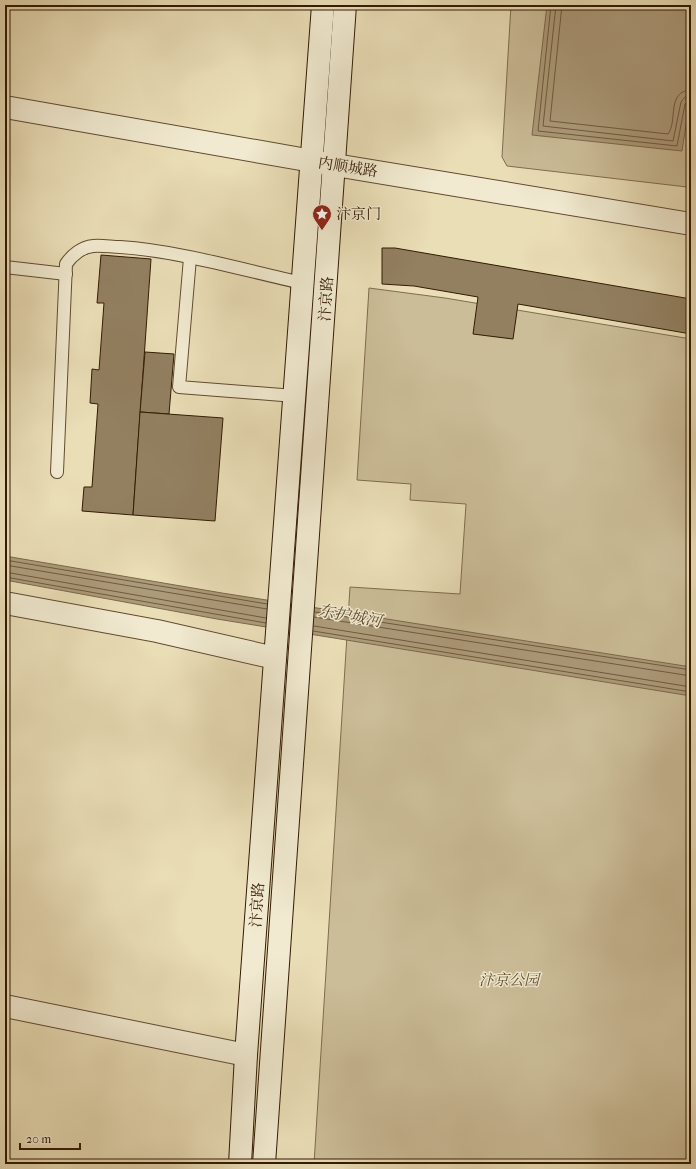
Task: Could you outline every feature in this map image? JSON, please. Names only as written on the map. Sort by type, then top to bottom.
[{"type":"main road","name":"汴京路","points":[[240,1164],[246,1055],[323,5]]},
{"type":"main road","name":"汴京路","points":[[264,1164],[346,5]]},
{"type":"main road","name":"内顺城路","points":[[5,107],[311,161],[691,224]]},
{"type":"main road","points":[[5,603],[276,653]]},
{"type":"main road","points":[[5,1006],[246,1055]]},
{"type":"lane","points":[[56,472],[66,264],[71,256],[81,250],[93,246],[138,248],[302,283]]},
{"type":"lane","points":[[190,258],[179,387],[295,396]]},
{"type":"lane","points":[[5,266],[66,274]]},
{"type":"green space","points":[[511,5],[691,5],[691,184],[687,187],[507,166],[502,157]]},
{"type":"green space","name":"汴京公园","points":[[369,288],[445,298],[691,339],[691,1164],[314,1164],[350,587],[460,594],[466,504],[410,500],[411,484],[357,480]]},
{"type":"water","points":[[547,5],[691,5],[691,93],[682,151],[532,135]]},
{"type":"water","name":"东护城河","points":[[5,556],[222,593],[691,667],[691,696],[217,619],[5,580]]},
{"type":"building","points":[[382,248],[395,248],[691,299],[691,334],[518,304],[513,339],[473,334],[478,297],[414,286],[382,284]]},
{"type":"building","points":[[101,255],[151,259],[133,515],[82,511],[84,487],[92,487],[98,404],[90,403],[92,369],[99,370],[104,303],[97,303]]},
{"type":"building","points":[[145,352],[174,354],[169,414],[140,412]]},
{"type":"building","points":[[140,412],[223,418],[215,521],[133,515]]},
{"type":"place","name":"汴京门","points":[[322,231]]}]
